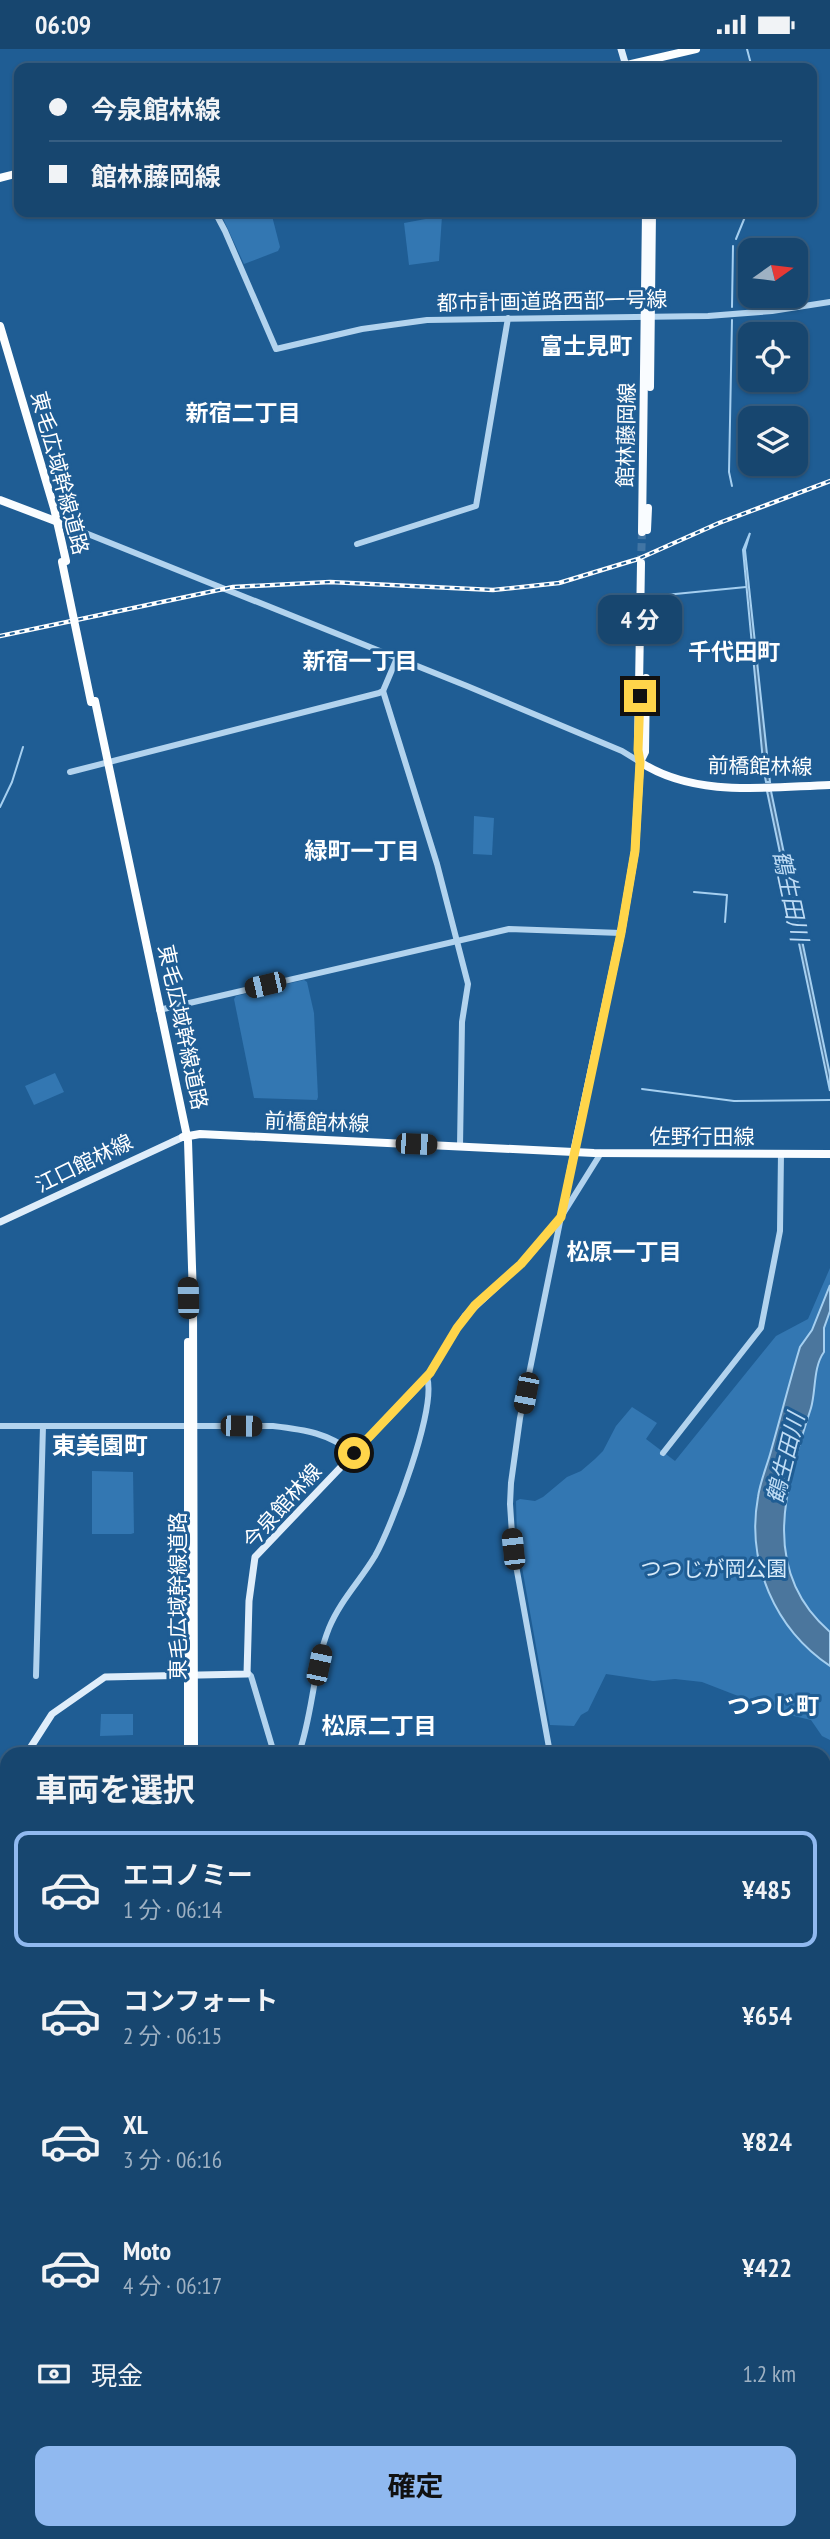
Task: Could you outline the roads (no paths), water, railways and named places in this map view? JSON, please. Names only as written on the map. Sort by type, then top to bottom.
[{"type":"highway","points":[[644,63],[696,49]]},
{"type":"highway","name":"東毛広域幹線道路","points":[[0,325],[55,521],[185,1136],[193,1285],[188,1747]]},
{"type":"highway","name":"東毛広域幹線道路","points":[[0,340],[55,521]]},
{"type":"highway","name":"東毛広域幹線道路","points":[[191,1675],[194,1747]]},
{"type":"main road","name":"館林藤岡線","points":[[646,217],[648,317]]},
{"type":"main road","name":"館林藤岡線","points":[[645,531],[652,217]]},
{"type":"main road","points":[[0,500],[55,521]]},
{"type":"main road","points":[[574,1152],[621,933],[635,851],[640,762],[638,750],[644,562]]},
{"type":"main road","name":"前橋館林線","points":[[640,762],[652,770],[672,777],[713,786],[830,785]]},
{"type":"main road","name":"前橋館林線","points":[[185,1136],[574,1152]]},
{"type":"main road","name":"江口館林線","points":[[0,1222],[185,1136]]},
{"type":"main road","name":"佐野行田線","points":[[574,1152],[830,1153]]},
{"type":"main road","name":"今泉館林線","points":[[248,1673],[249,1601],[255,1557],[426,1377],[466,1316],[526,1259],[561,1217],[574,1152]]},
{"type":"main road","points":[[31,1747],[52,1714],[106,1677],[248,1673]]},
{"type":"street","name":"都市計画道路西部一号線","points":[[217,217],[276,349],[391,324],[457,318],[727,315],[830,302]]},
{"type":"street","points":[[357,544],[476,506],[508,318]]},
{"type":"street","points":[[55,521],[397,658],[622,751],[640,762]]},
{"type":"street","points":[[397,658],[383,691],[437,864],[468,984],[462,1022],[460,1146]]},
{"type":"street","points":[[70,772],[383,691]]},
{"type":"street","points":[[159,1010],[509,929],[621,933]]},
{"type":"street","points":[[549,1747],[516,1565],[510,1504],[518,1431],[561,1217],[601,1153]]},
{"type":"street","points":[[663,1453],[761,1328],[780,1231],[781,1153]]},
{"type":"street","points":[[300,1747],[328,1630],[379,1547],[418,1443],[425,1417],[428,1385],[426,1377]]},
{"type":"street","points":[[0,1426],[273,1426],[326,1435],[354,1453]]},
{"type":"street","points":[[36,1676],[43,1426]]},
{"type":"street","points":[[248,1673],[272,1747]]},
{"type":"water","points":[[750,533],[745,550],[770,782],[766,782],[764,772],[743,550]]},
{"type":"water","points":[[767,791],[771,791],[830,1075],[830,1091]]},
{"type":"water","points":[[830,1285],[830,1311],[824,1328],[824,1352],[818,1365],[811,1408],[793,1467],[784,1526],[786,1554],[793,1582],[807,1608],[830,1632],[830,1666],[811,1651],[780,1614],[761,1570],[755,1522],[760,1486],[800,1347],[812,1330]]},
{"type":"waterway","name":"鶴生田川","points":[[747,49],[751,63]]},
{"type":"waterway","name":"鶴生田川","points":[[736,239],[745,217]]},
{"type":"waterway","name":"鶴生田川","points":[[732,307],[733,246]]},
{"type":"waterway","name":"鶴生田川","points":[[732,320],[729,472],[732,486]]},
{"type":"waterway","points":[[655,596],[746,587]]},
{"type":"waterway","points":[[605,598],[613,616],[631,619]]},
{"type":"waterway","points":[[0,807],[12,782],[23,747]]},
{"type":"waterway","points":[[694,892],[727,895],[725,922]]},
{"type":"waterway","points":[[642,1089],[734,1101],[830,1100]]},
{"type":"tunnel","points":[[641,563],[642,532]]},
{"type":"railway","points":[[0,636],[233,587],[330,582],[493,590],[559,583],[638,559],[719,523],[830,481]]},
{"type":"district","name":"富士見町","points":[[586,345]]},
{"type":"district","name":"新宿二丁目","points":[[243,412]]},
{"type":"district","name":"千代田町","points":[[734,651]]},
{"type":"district","name":"新宿一丁目","points":[[360,660]]},
{"type":"district","name":"緑町一丁目","points":[[362,850]]},
{"type":"district","name":"松原一丁目","points":[[624,1251]]},
{"type":"district","name":"東美園町","points":[[100,1445]]},
{"type":"district","name":"つつじ町","points":[[773,1705]]},
{"type":"district","name":"松原二丁目","points":[[379,1725]]},
{"type":"park label","name":"つつじが岡公園","points":[[714,1568]]}]
